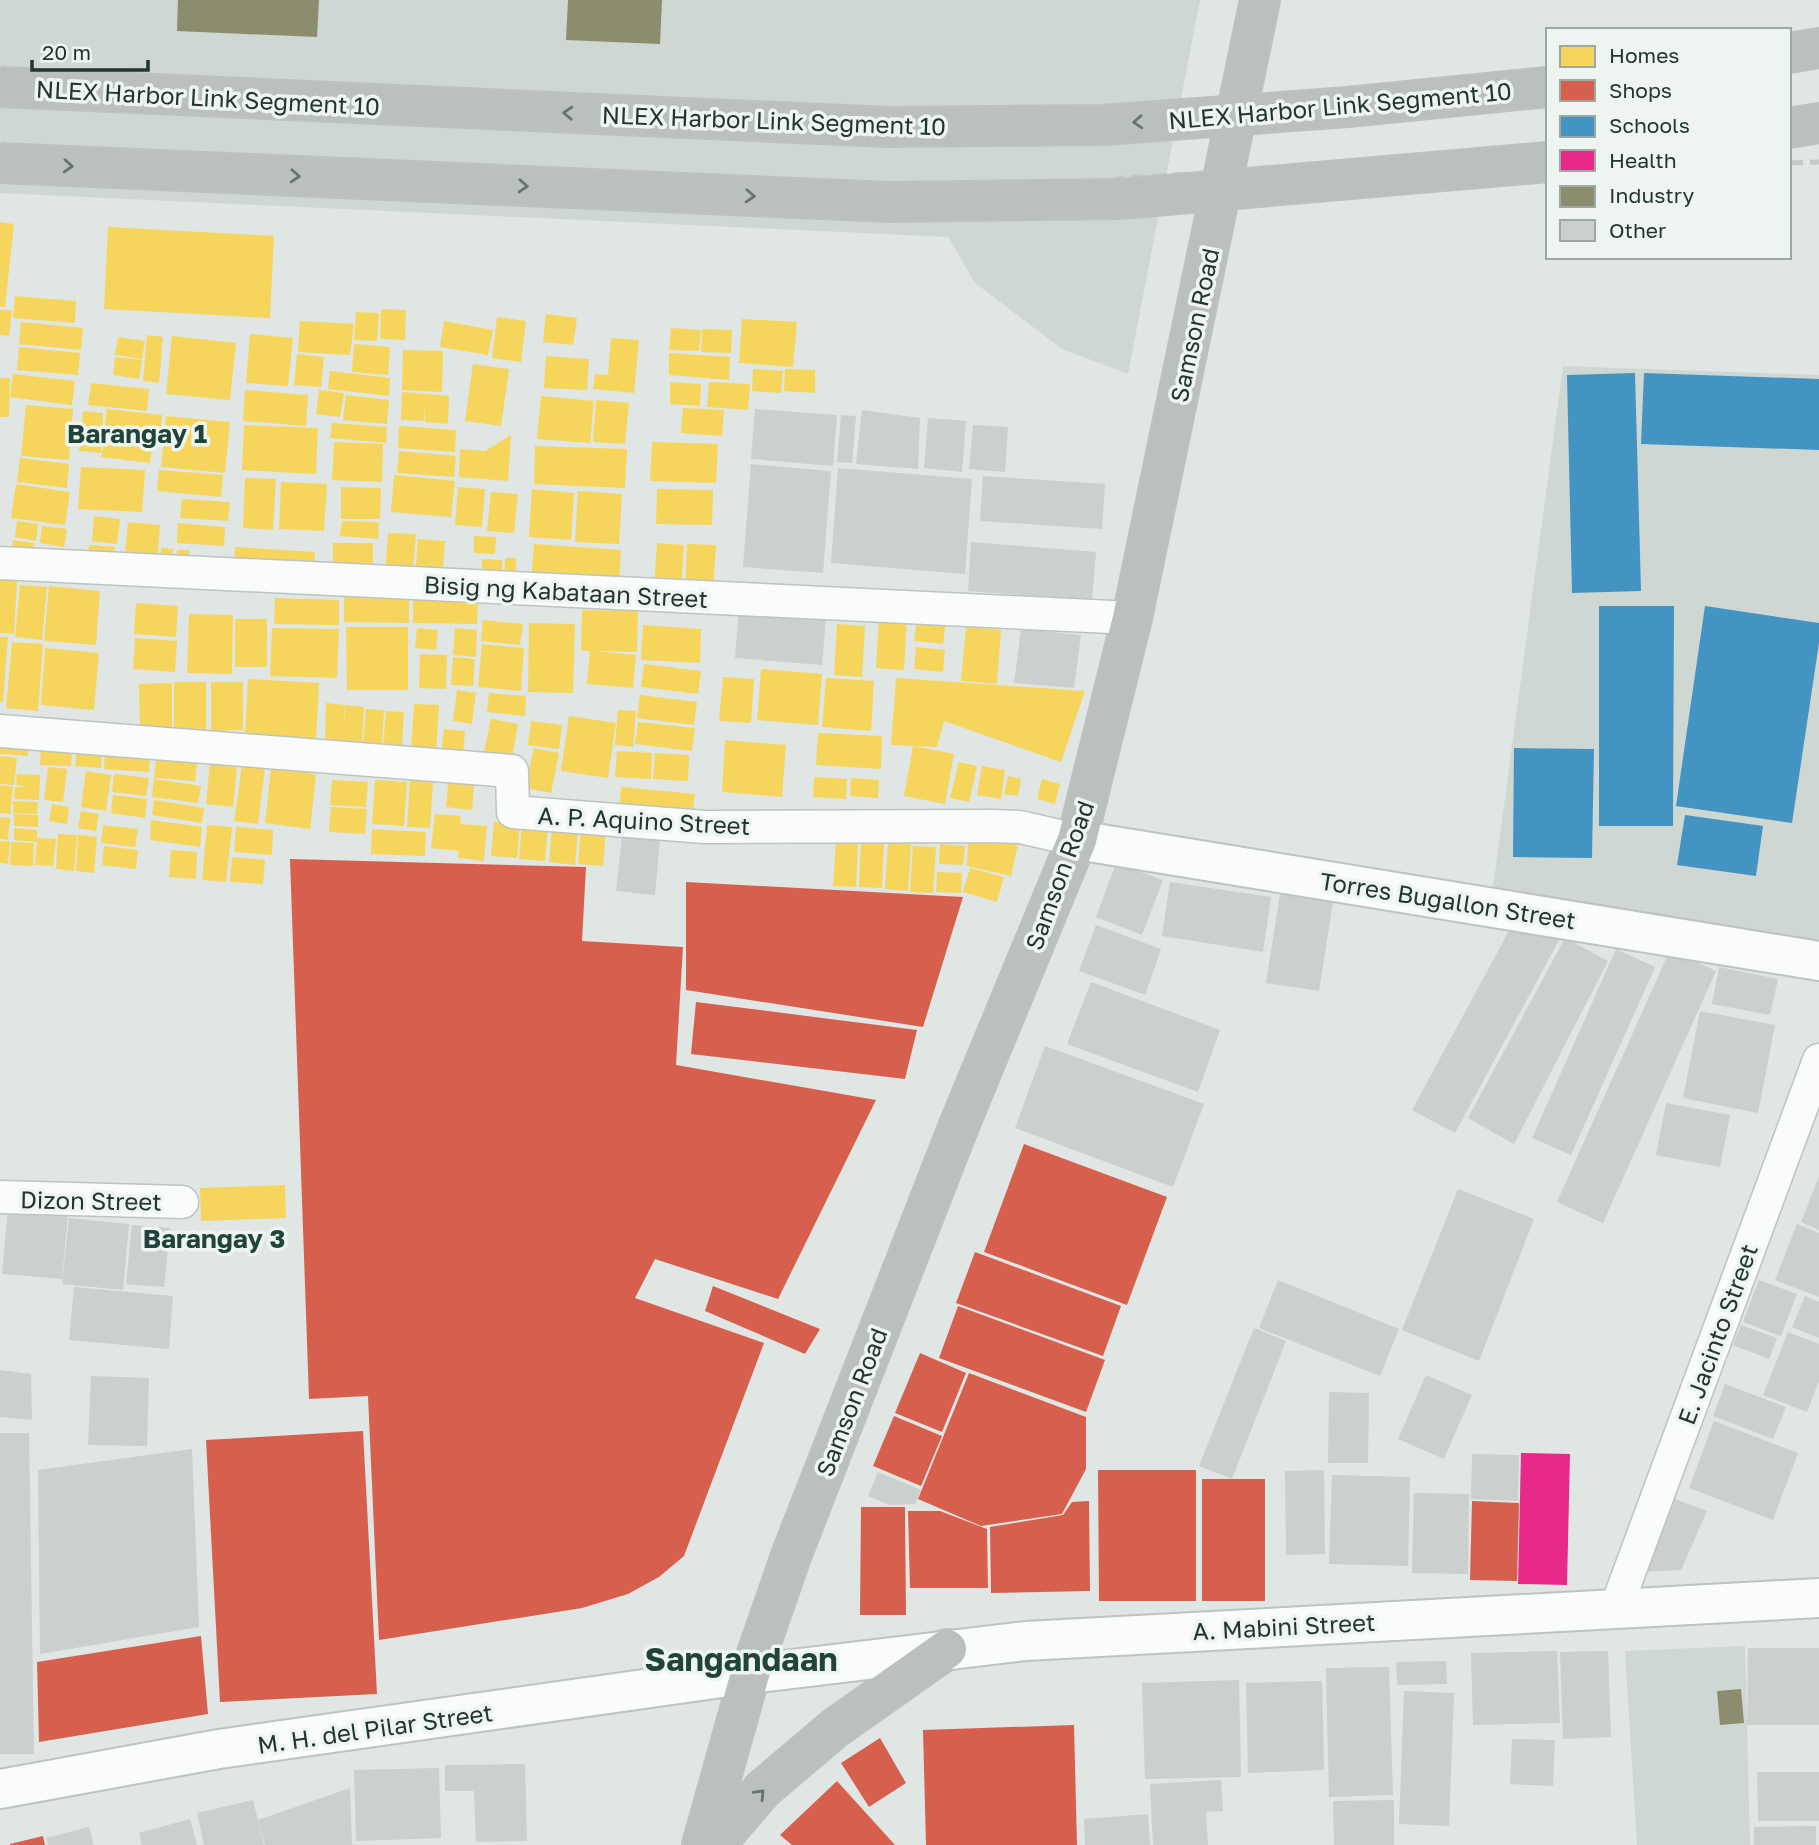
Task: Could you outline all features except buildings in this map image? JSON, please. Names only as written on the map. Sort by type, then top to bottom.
[{"type":"highway","name":"Samson Road","points":[[702,1845],[750,1674],[791,1556],[958,1128],[1077,840],[1132,618],[1260,0]]},
{"type":"highway","points":[[1791,53],[1819,48]]},
{"type":"highway","name":"NLEX Harbor Link Segment 10","points":[[0,87],[887,127],[1103,125],[1348,107],[1546,87]]},
{"type":"highway","points":[[1791,128],[1819,123]]},
{"type":"highway","points":[[0,163],[889,202],[1120,199],[1546,162]]},
{"type":"highway","points":[[715,1845],[763,1789],[815,1746],[947,1649]]},
{"type":"main road","name":"Torres Bugallon Street","points":[[1077,840],[1819,961]]},
{"type":"main road","name":"A. Mabini Street","points":[[750,1674],[947,1649],[1040,1641],[1819,1598]]},
{"type":"main road","name":"M. H. del Pilar Street","points":[[0,1789],[219,1749],[750,1674]]},
{"type":"street","name":"Bisig ng Kabataan Street","points":[[0,563],[1132,618]]},
{"type":"street","name":"A. P. Aquino Street","points":[[0,732],[512,771],[513,812],[705,827],[1020,827],[1077,840]]},
{"type":"street","name":"E. Jacinto Street","points":[[1616,1608],[1819,1060]]},
{"type":"street","name":"Dizon Street","points":[[0,1197],[182,1202]]},
{"type":"shaded area","points":[[0,0],[1200,0],[1128,374],[1062,349],[975,283],[948,237],[0,193]]},
{"type":"shaded area","points":[[1563,366],[1819,375],[1819,943],[1493,888]]},
{"type":"shaded area","points":[[1745,1646],[1750,1845],[1637,1845],[1625,1651]]},
{"type":"railway","points":[[1791,163],[1819,162]]},
{"type":"railway","points":[[0,174],[388,194],[883,208],[1005,198],[1124,178],[1225,172],[1546,172]]},
{"type":"district","name":"Barangay 1","points":[[137,433]]},
{"type":"district","name":"Barangay 3","points":[[214,1238]]},
{"type":"district","name":"Sangandaan","points":[[741,1659]]}]
